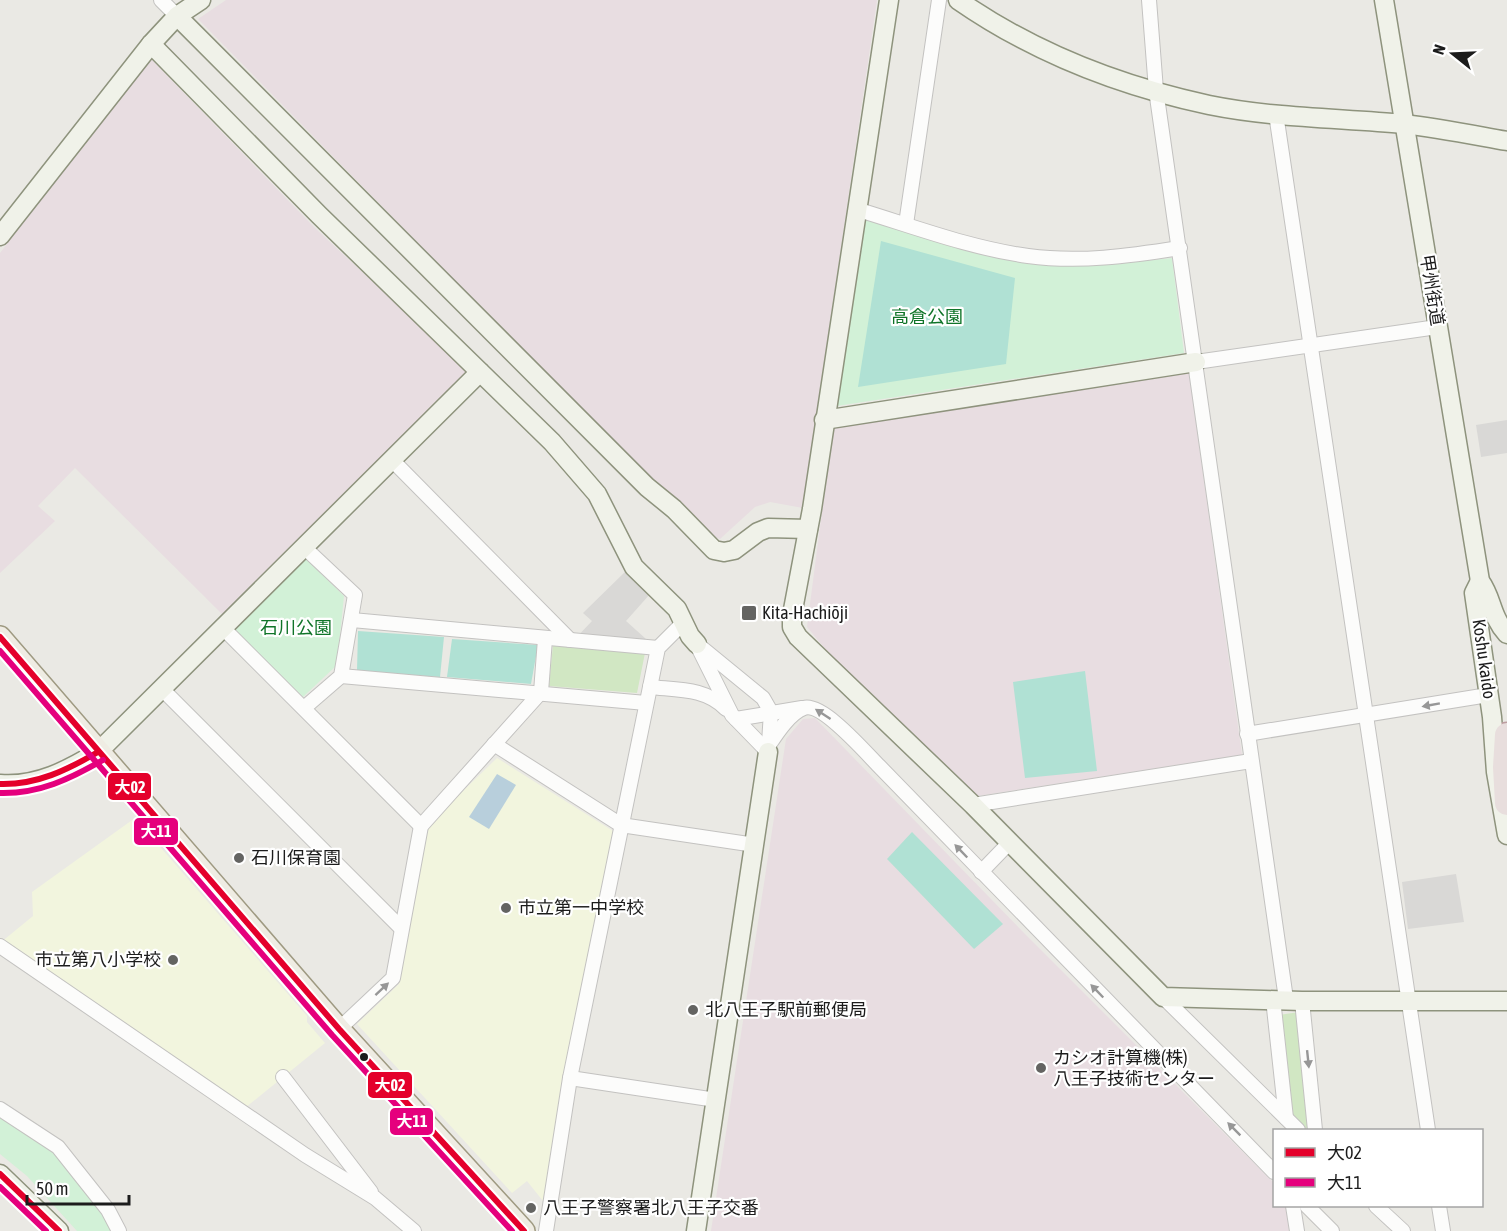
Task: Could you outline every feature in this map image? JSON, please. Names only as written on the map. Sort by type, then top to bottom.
[{"type":"highway","points":[[1507,735],[1505,767],[1507,803]]},
{"type":"main road","points":[[0,637],[339,1029],[524,1231]]},
{"type":"street","points":[[161,0],[647,487],[674,509],[714,550],[724,552],[734,550],[758,532],[768,528],[808,529]]},
{"type":"street","points":[[4,226],[151,44],[177,16],[201,0]]},
{"type":"street","points":[[889,0],[859,210],[792,615],[792,627],[798,637],[973,805],[1296,1129]]},
{"type":"street","points":[[906,224],[939,0]]},
{"type":"street","points":[[958,0],[994,23],[1067,62],[1209,105],[1276,114],[1406,124],[1507,141]]},
{"type":"street","points":[[1149,0],[1156,90],[1247,734],[1287,1000],[1315,1129]]},
{"type":"street","name":"甲州街道","points":[[1384,0],[1480,581]]},
{"type":"street","points":[[151,44],[319,215],[552,442],[597,494],[634,567],[677,609],[734,716]]},
{"type":"street","points":[[1276,114],[1368,716],[1428,1129]]},
{"type":"street","points":[[859,210],[969,245],[1029,256],[1106,259],[1180,248]]},
{"type":"street","points":[[824,420],[1312,344],[1437,327]]},
{"type":"street","points":[[0,784],[39,782],[68,770],[98,752],[225,630],[480,372]]},
{"type":"street","points":[[392,460],[570,640]]},
{"type":"street","points":[[304,708],[341,676],[355,595],[305,548]]},
{"type":"street","name":"Koshu kaido","points":[[1507,634],[1490,609],[1487,590],[1480,581],[1474,593],[1496,772],[1507,835]]},
{"type":"street","points":[[352,620],[658,648]]},
{"type":"street","points":[[546,1231],[570,1078],[658,648],[684,622]]},
{"type":"street","points":[[225,630],[421,826]]},
{"type":"street","points":[[339,1029],[393,978],[421,826],[541,692],[545,639]]},
{"type":"street","points":[[696,1231],[769,749],[771,712],[763,698],[697,644]]},
{"type":"street","points":[[341,676],[646,703]]},
{"type":"street","points":[[680,690],[717,683],[737,676]]},
{"type":"street","points":[[650,687],[711,696],[769,749]]},
{"type":"street","points":[[163,690],[401,928]]},
{"type":"street","points":[[1247,734],[1488,696]]},
{"type":"street","points":[[734,716],[802,708],[825,713],[1273,1170]]},
{"type":"street","points":[[769,749],[802,708]]},
{"type":"street","points":[[494,744],[621,825],[755,845]]},
{"type":"street","points":[[973,805],[1251,761]]},
{"type":"street","points":[[981,872],[1010,842]]},
{"type":"street","points":[[0,946],[305,1155],[375,1198],[414,1231]]},
{"type":"street","points":[[1162,997],[1507,1001]]},
{"type":"street","points":[[1286,1118],[1287,1000]]},
{"type":"street","points":[[283,1077],[375,1198]]},
{"type":"street","points":[[570,1078],[716,1100]]},
{"type":"street","points":[[0,1109],[58,1147],[108,1210],[119,1231]]},
{"type":"street","points":[[0,1174],[59,1231]]},
{"type":"street","points":[[1293,1207],[1297,1231]]},
{"type":"street","points":[[1308,1207],[1332,1231]]},
{"type":"street","points":[[1377,1207],[1403,1231]]},
{"type":"street","points":[[1439,1207],[1443,1231]]},
{"type":"shaded area","points":[[226,0],[877,0],[803,508],[770,502],[755,507],[720,539],[712,536],[650,479],[198,19]]},
{"type":"shaded area","points":[[151,59],[314,227],[468,371],[223,615],[75,468],[38,506],[55,521],[0,573],[0,253]]},
{"type":"shaded area","points":[[1189,373],[1242,755],[977,796],[827,651],[807,627],[833,427]]},
{"type":"shaded area","points":[[1507,420],[1507,453],[1481,457],[1476,425]]},
{"type":"shaded area","points":[[627,570],[650,594],[626,621],[646,639],[646,647],[574,640],[592,621],[583,613]]},
{"type":"shaded area","points":[[815,718],[1024,933],[1273,1182],[1273,1207],[1287,1207],[1289,1231],[711,1231],[786,739],[803,719]]},
{"type":"shaded area","name":"市立第一中学校","points":[[497,758],[613,831],[543,1201],[527,1181],[512,1193],[357,1024],[399,984],[429,824]]},
{"type":"shaded area","points":[[135,818],[307,1016],[307,1022],[325,1043],[240,1112],[0,943],[33,916],[32,892]]},
{"type":"shaded area","points":[[1456,874],[1464,922],[1408,929],[1402,882]]},
{"type":"green space","name":"高倉公園","points":[[866,220],[971,252],[1014,261],[1087,264],[1172,258],[1184,353],[837,406]]},
{"type":"green space","points":[[881,241],[1015,278],[1006,364],[858,387]]},
{"type":"green space","name":"石川公園","points":[[305,558],[344,596],[337,665],[303,697],[234,629]]},
{"type":"green space","points":[[358,631],[444,637],[440,677],[357,671]]},
{"type":"green space","points":[[452,639],[538,645],[531,684],[447,677]]},
{"type":"green space","points":[[553,645],[645,653],[637,693],[549,686]]},
{"type":"green space","points":[[1085,671],[1097,771],[1025,778],[1013,682]]},
{"type":"green space","points":[[912,832],[1003,924],[974,949],[887,859]]},
{"type":"green space","points":[[1299,1012],[1312,1129],[1307,1129],[1289,1113],[1279,1015]]},
{"type":"green space","points":[[0,1109],[58,1147],[119,1231],[77,1231],[27,1176],[0,1154]]},
{"type":"water","points":[[497,774],[516,785],[489,829],[469,817]]},
{"type":"transit line","name":"大02","points":[[0,637],[339,1029],[524,1231]]},
{"type":"transit line","name":"大11","points":[[0,651],[332,1035],[512,1231]]},
{"type":"transit line","name":"大02","points":[[0,784],[39,779],[75,765],[98,752]]},
{"type":"transit line","name":"大11","points":[[0,793],[28,791],[54,784],[103,760]]},
{"type":"transit line","name":"大02","points":[[0,1174],[59,1231]]},
{"type":"transit line","name":"大11","points":[[0,1187],[46,1231]]},
{"type":"place","name":"Kita-Hachiōji","points":[[749,613]]},
{"type":"place","name":"石川保育園","points":[[239,858]]},
{"type":"place","name":"市立第一中学校","points":[[506,908]]},
{"type":"place","name":"市立第八小学校","points":[[173,960]]},
{"type":"place","name":"北八王子駅前郵便局","points":[[693,1010]]},
{"type":"place","name":"カシオ計算機(株) 八王子技術センター","points":[[1041,1068]]},
{"type":"place","name":"八王子警察署北八王子交番","points":[[531,1208]]}]
